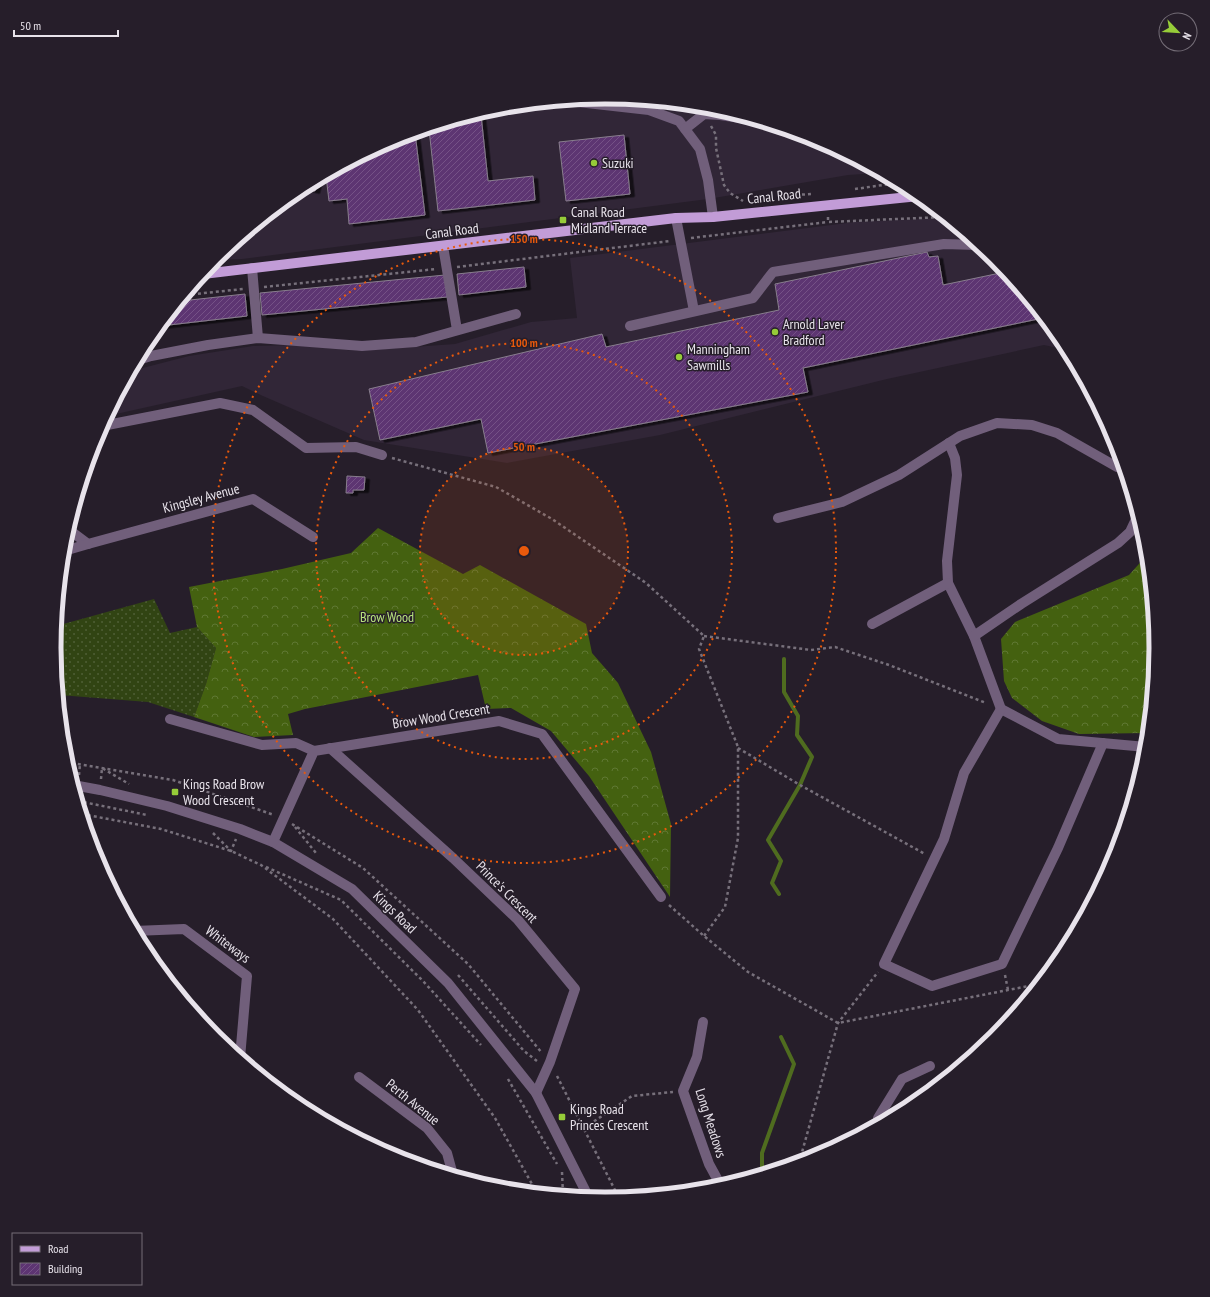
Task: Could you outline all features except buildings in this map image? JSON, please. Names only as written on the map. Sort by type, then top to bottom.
[{"type":"main road","name":"Canal Road","points":[[212,273],[676,218],[713,217],[908,197]]},
{"type":"street","points":[[651,107],[679,121],[700,149],[708,180],[713,217]]},
{"type":"street","points":[[685,129],[704,114]]},
{"type":"street","points":[[676,218],[694,311]]},
{"type":"street","points":[[630,326],[753,298],[773,272],[944,244],[970,245]]},
{"type":"street","points":[[443,246],[457,330]]},
{"type":"street","points":[[252,268],[258,338]]},
{"type":"street","points":[[146,358],[208,345],[258,338],[362,346],[416,342],[516,314]]},
{"type":"street","points":[[109,425],[220,403],[253,410],[306,448],[356,447],[382,455]]},
{"type":"street","points":[[778,518],[842,502],[899,475],[960,436],[997,423],[1032,425],[1057,433],[1118,467]]},
{"type":"street","points":[[949,443],[955,458],[957,474],[947,561],[948,583],[974,636],[1001,709],[1058,739],[1140,746]]},
{"type":"street","name":"Kingsley Avenue","points":[[70,549],[253,499],[313,537]]},
{"type":"street","points":[[974,636],[1021,604],[1118,543],[1130,532],[1134,523]]},
{"type":"street","points":[[73,533],[88,544]]},
{"type":"street","points":[[872,624],[948,583]]},
{"type":"street","points":[[1001,709],[964,773],[944,839],[884,964],[932,986],[1002,964],[1058,848],[1103,743]]},
{"type":"street","points":[[170,719],[262,745],[296,743],[314,751],[273,842]]},
{"type":"street","name":"Brow Wood Crescent","points":[[314,751],[499,721],[542,734],[661,897]]},
{"type":"street","name":"Prince's Crescent","points":[[330,748],[453,858],[518,920],[575,989],[550,1062],[536,1093]]},
{"type":"street","name":"Kings Road","points":[[79,786],[167,806],[240,829],[273,842],[352,889],[448,983],[536,1093],[586,1191]]},
{"type":"street","name":"Whiteways","points":[[141,931],[184,929],[247,976],[240,1053]]},
{"type":"street","name":"Long Meadows","points":[[703,1022],[697,1057],[683,1091],[709,1164],[718,1180]]},
{"type":"street","points":[[878,1119],[902,1079],[930,1066]]},
{"type":"street","name":"Perth Avenue","points":[[359,1077],[428,1128],[447,1153],[452,1170]]},
{"type":"path","points":[[704,114],[716,135],[716,148],[724,185],[730,193],[742,201],[749,200]]},
{"type":"path","points":[[849,190],[888,184]]},
{"type":"path","points":[[793,196],[812,194]]},
{"type":"path","points":[[827,205],[828,222]]},
{"type":"path","points":[[192,294],[446,268],[828,222],[936,217]]},
{"type":"path","points":[[382,455],[496,487],[552,519],[646,583],[704,636],[811,650],[834,647],[889,664],[1001,709]]},
{"type":"path","points":[[704,636],[699,650],[738,747],[738,838],[725,907],[704,936]]},
{"type":"path","points":[[738,747],[800,785],[935,860]]},
{"type":"path","points":[[73,763],[173,780],[257,809],[283,819],[363,868],[468,964],[550,1062],[616,1192]]},
{"type":"path","points":[[84,802],[154,816]]},
{"type":"path","points":[[88,815],[161,829],[231,851],[341,900],[423,981],[481,1046]]},
{"type":"path","points":[[212,832],[231,851]]},
{"type":"path","points":[[261,865],[333,919],[418,1010],[495,1118],[534,1188]]},
{"type":"path","points":[[661,897],[704,936],[748,972],[838,1023],[1033,985]]},
{"type":"path","points":[[801,1156],[838,1023],[884,964]]},
{"type":"path","points":[[1002,964],[1008,990]]},
{"type":"path","points":[[506,1076],[562,1173],[563,1190]]},
{"type":"path","points":[[584,1128],[632,1096],[683,1091]]},
{"type":"shaded area","points":[[605,104],[676,109],[711,115],[780,133],[813,146],[870,174],[848,175],[708,199],[242,259],[225,260],[246,239],[303,196],[333,177],[364,161],[430,133],[464,123],[534,109]]},
{"type":"shaded area","name":"Arnold Laver Bradford","points":[[938,218],[964,239],[990,264],[1037,317],[1058,348],[1044,345],[887,379],[660,435],[507,463],[364,440],[242,386],[114,414],[138,369],[189,356],[253,346],[296,345],[357,351],[455,344],[531,322],[577,318],[570,258],[855,222]]},
{"type":"green space","name":"Brow Wood","points":[[378,528],[463,574],[480,565],[586,624],[592,653],[618,683],[651,752],[671,824],[670,897],[589,776],[551,731],[511,708],[486,709],[478,675],[305,709],[288,714],[293,735],[254,737],[194,717],[206,684],[216,648],[197,627],[189,587],[282,569],[351,553]]},
{"type":"green space","points":[[1142,561],[1148,613],[1149,648],[1148,684],[1142,733],[1079,734],[1042,721],[1012,698],[1004,681],[1001,639],[1015,622],[1129,575]]},
{"type":"green space","points":[[154,599],[170,633],[197,627],[216,648],[206,684],[194,717],[148,702],[63,695],[61,648],[62,624]]},
{"type":"waterway","points":[[779,894],[772,883],[781,861],[768,840],[800,785],[812,757],[797,735],[798,716],[784,692],[784,659]]},
{"type":"waterway","points":[[762,1169],[762,1153],[794,1064],[781,1037]]},
{"type":"place","name":"Suzuki","points":[[594,163]]},
{"type":"place","name":"Canal Road Midland Terrace","points":[[563,220]]},
{"type":"place","name":"Arnold Laver Bradford","points":[[775,332]]},
{"type":"place","name":"Manningham Sawmills","points":[[679,357]]},
{"type":"place","name":"Kings Road Brow Wood Crescent","points":[[175,792]]},
{"type":"place","name":"Kings Road Princes Crescent","points":[[562,1117]]}]
